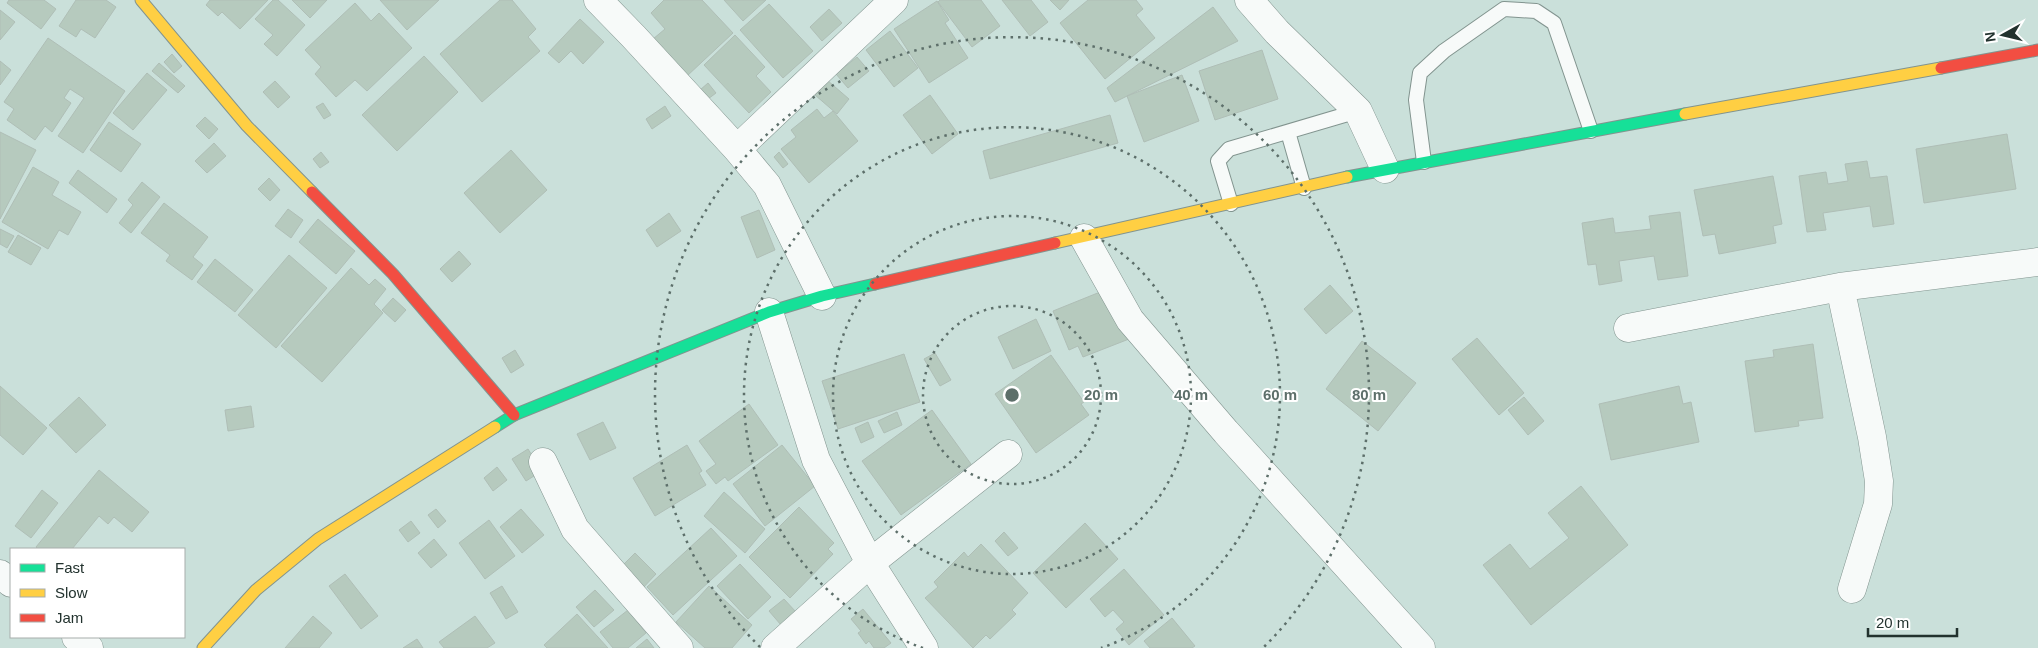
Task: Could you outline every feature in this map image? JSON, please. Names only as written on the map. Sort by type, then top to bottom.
[{"type":"street","points":[[141,0],[247,126],[393,274],[514,415]]},
{"type":"street","points":[[598,0],[737,149],[767,185],[822,296]]},
{"type":"street","points":[[737,149],[894,0]]},
{"type":"street","points":[[1249,0],[1277,32],[1358,110],[1386,169]]},
{"type":"street","points":[[202,648],[256,590],[318,539],[514,415],[769,312],[822,296],[1386,169],[2038,50]]},
{"type":"street","points":[[1084,238],[1130,320],[1226,432],[1421,648]]},
{"type":"street","points":[[1628,328],[1840,287],[2038,262]]},
{"type":"street","points":[[1840,287],[1872,437],[1879,481],[1878,504],[1852,589]]},
{"type":"street","points":[[769,312],[816,460],[870,562],[924,648]]},
{"type":"street","points":[[775,648],[870,562],[1008,454]]},
{"type":"street","points":[[543,462],[575,528],[680,648]]},
{"type":"street","points":[[0,574],[10,583]]},
{"type":"street","points":[[77,638],[89,648]]},
{"type":"lane","points":[[1424,162],[1416,100],[1420,73],[1444,52],[1504,9],[1536,11],[1554,23],[1591,131]]},
{"type":"lane","points":[[1231,204],[1218,161],[1229,149],[1358,110]]},
{"type":"lane","points":[[1288,132],[1304,188]]},
{"type":"building","points":[[9,0],[44,0],[56,9],[41,29],[7,3]]},
{"type":"building","points":[[76,0],[106,0],[116,7],[95,38],[81,29],[76,37],[59,26]]},
{"type":"building","points":[[210,0],[268,0],[240,29],[222,12],[218,16],[206,5]]},
{"type":"building","points":[[273,0],[278,0],[305,25],[277,56],[264,44],[273,35],[255,19]]},
{"type":"building","points":[[292,0],[327,0],[310,18]]},
{"type":"building","points":[[380,0],[439,0],[407,30]]},
{"type":"building","points":[[500,0],[512,0],[536,29],[528,37],[540,51],[482,102],[440,54]]},
{"type":"building","points":[[664,0],[702,0],[733,33],[687,76],[653,39],[665,29],[651,13]]},
{"type":"building","points":[[724,0],[766,0],[743,21]]},
{"type":"building","points":[[940,0],[981,0],[1000,26],[972,47],[938,2]]},
{"type":"building","points":[[1002,0],[1031,0],[1048,22],[1030,36]]},
{"type":"building","points":[[1050,0],[1069,0],[1060,10]]},
{"type":"building","points":[[1088,0],[1136,0],[1143,9],[1136,15],[1155,38],[1105,79],[1060,23]]},
{"type":"building","points":[[937,1],[949,20],[945,23],[968,58],[929,83],[894,29]]},
{"type":"building","points":[[355,3],[371,21],[379,13],[412,48],[367,91],[355,80],[336,97],[315,74],[321,67],[305,50]]},
{"type":"building","points":[[769,4],[813,51],[783,78],[740,30]]},
{"type":"building","points":[[1213,7],[1238,41],[1115,102],[1107,88]]},
{"type":"building","points":[[829,9],[842,23],[822,41],[810,27]]},
{"type":"building","points":[[0,10],[15,22],[0,40]]},
{"type":"building","points":[[580,19],[604,42],[583,64],[571,51],[559,63],[548,53]]},
{"type":"building","points":[[890,31],[918,68],[894,87],[866,50]]},
{"type":"building","points":[[735,35],[765,67],[756,76],[771,92],[749,113],[704,65]]},
{"type":"building","points":[[48,38],[125,91],[83,153],[58,136],[84,98],[70,89],[64,98],[71,103],[52,132],[45,126],[35,140],[7,120],[14,109],[4,102]]},
{"type":"building","points":[[1262,50],[1278,99],[1215,120],[1199,71]]},
{"type":"building","points":[[172,54],[182,66],[174,73],[164,62]]},
{"type":"building","points":[[424,56],[458,92],[397,151],[362,115]]},
{"type":"building","points":[[857,57],[869,71],[848,88],[836,74]]},
{"type":"building","points":[[0,61],[11,70],[0,85]]},
{"type":"building","points":[[159,63],[185,86],[178,93],[152,71]]},
{"type":"building","points":[[147,73],[167,90],[133,130],[113,113]]},
{"type":"building","points":[[1182,75],[1199,121],[1144,142],[1127,96]]},
{"type":"building","points":[[827,80],[849,99],[837,114],[815,95]]},
{"type":"building","points":[[275,81],[290,97],[278,108],[263,92]]},
{"type":"building","points":[[708,83],[716,93],[708,99],[700,90]]},
{"type":"building","points":[[930,95],[958,134],[932,154],[903,115]]},
{"type":"building","points":[[323,103],[331,115],[324,119],[316,107]]},
{"type":"building","points":[[665,106],[671,116],[652,129],[646,119]]},
{"type":"building","points":[[817,109],[824,118],[833,111],[858,141],[809,183],[781,149],[796,137],[791,130]]},
{"type":"building","points":[[1110,115],[1118,143],[990,179],[983,151]]},
{"type":"building","points":[[205,117],[218,129],[209,139],[196,126]]},
{"type":"building","points":[[109,122],[141,144],[121,172],[90,150]]},
{"type":"building","points":[[0,132],[36,150],[0,219]]},
{"type":"building","points":[[2007,134],[2016,189],[1924,203],[1916,149]]},
{"type":"building","points":[[214,143],[226,156],[207,173],[195,161]]},
{"type":"building","points":[[511,150],[547,190],[500,233],[464,193]]},
{"type":"building","points":[[321,152],[329,162],[320,168],[313,159]]},
{"type":"building","points":[[779,152],[788,164],[783,168],[774,157]]},
{"type":"building","points":[[1867,161],[1870,178],[1887,176],[1894,224],[1873,227],[1870,206],[1823,213],[1826,230],[1807,232],[1799,176],[1826,172],[1828,184],[1848,181],[1845,164]]},
{"type":"building","points":[[33,167],[59,182],[52,195],[81,212],[68,235],[59,230],[48,249],[2,222]]},
{"type":"building","points":[[78,170],[117,199],[107,213],[69,183]]},
{"type":"building","points":[[1773,176],[1782,224],[1773,226],[1776,243],[1719,254],[1715,234],[1703,236],[1694,190]]},
{"type":"building","points":[[269,178],[280,190],[270,201],[258,189]]},
{"type":"building","points":[[142,182],[160,197],[131,233],[119,223],[133,205],[128,200]]},
{"type":"building","points":[[164,203],[208,237],[193,257],[203,265],[192,280],[166,261],[170,255],[141,233]]},
{"type":"building","points":[[288,209],[303,220],[291,238],[275,226]]},
{"type":"building","points":[[759,210],[775,250],[757,258],[741,217]]},
{"type":"building","points":[[1680,212],[1688,276],[1658,280],[1654,256],[1619,261],[1622,281],[1599,285],[1596,264],[1588,265],[1582,223],[1613,218],[1615,233],[1651,229],[1649,216]]},
{"type":"building","points":[[669,213],[681,231],[657,247],[646,230]]},
{"type":"building","points":[[318,219],[355,251],[336,274],[299,242]]},
{"type":"building","points":[[0,229],[14,236],[7,248],[0,244]]},
{"type":"building","points":[[18,235],[41,248],[31,265],[8,252]]},
{"type":"building","points":[[459,251],[471,264],[452,282],[440,269]]},
{"type":"building","points":[[289,255],[327,288],[276,348],[238,315]]},
{"type":"building","points":[[215,259],[253,290],[235,312],[197,282]]},
{"type":"building","points":[[351,268],[369,285],[375,279],[386,289],[374,304],[383,313],[322,382],[281,346]]},
{"type":"building","points":[[1330,285],[1353,311],[1326,334],[1304,309]]},
{"type":"building","points":[[1110,288],[1129,339],[1083,357],[1078,346],[1069,350],[1053,311]]},
{"type":"building","points":[[393,298],[406,310],[395,322],[382,310]]},
{"type":"building","points":[[1036,319],[1051,351],[1013,369],[998,337]]},
{"type":"building","points":[[1477,338],[1524,393],[1499,415],[1452,359]]},
{"type":"building","points":[[1362,341],[1416,383],[1378,431],[1326,389]]},
{"type":"building","points":[[1813,344],[1823,418],[1798,421],[1799,426],[1755,432],[1745,361],[1774,357],[1773,350]]},
{"type":"building","points":[[515,350],[524,365],[511,373],[502,358]]},
{"type":"building","points":[[935,353],[951,380],[940,386],[924,359]]},
{"type":"building","points":[[904,354],[920,402],[838,429],[822,381]]},
{"type":"building","points":[[1051,355],[1084,402],[1081,404],[1089,415],[1036,453],[995,394]]},
{"type":"building","points":[[0,386],[47,428],[23,455],[0,435]]},
{"type":"building","points":[[1679,386],[1683,404],[1691,402],[1699,442],[1611,460],[1599,404]]},
{"type":"building","points":[[79,397],[106,425],[76,453],[49,425]]},
{"type":"building","points":[[1524,397],[1544,421],[1528,435],[1508,410]]},
{"type":"building","points":[[749,404],[778,445],[728,481],[725,477],[716,484],[706,471],[716,464],[699,441]]},
{"type":"building","points":[[251,406],[254,427],[228,431],[225,410]]},
{"type":"building","points":[[932,410],[971,464],[901,515],[862,461]]},
{"type":"building","points":[[897,412],[902,425],[884,433],[878,421]]},
{"type":"building","points":[[603,422],[616,448],[590,460],[577,434]]},
{"type":"building","points":[[868,422],[874,437],[861,443],[855,428]]},
{"type":"building","points":[[687,445],[702,471],[699,473],[706,485],[655,516],[633,478]]},
{"type":"building","points":[[782,445],[815,486],[765,526],[733,484]]},
{"type":"building","points":[[528,449],[542,471],[526,481],[512,459]]},
{"type":"building","points":[[497,467],[507,480],[493,491],[484,478]]},
{"type":"building","points":[[99,470],[149,512],[132,532],[114,517],[108,524],[99,516],[73,548],[36,547]]},
{"type":"building","points":[[1581,486],[1628,545],[1531,625],[1483,565],[1510,544],[1530,569],[1569,538],[1548,513]]},
{"type":"building","points":[[42,490],[58,503],[31,538],[15,526]]},
{"type":"building","points":[[724,492],[765,529],[745,553],[704,516]]},
{"type":"building","points":[[799,507],[834,543],[828,549],[833,554],[790,598],[749,557]]},
{"type":"building","points":[[436,509],[446,521],[438,528],[428,515]]},
{"type":"building","points":[[521,509],[544,535],[522,553],[500,527]]},
{"type":"building","points":[[489,520],[515,556],[485,579],[459,543]]},
{"type":"building","points":[[411,521],[420,533],[408,542],[399,530]]},
{"type":"building","points":[[1085,523],[1118,559],[1066,608],[1033,573]]},
{"type":"building","points":[[711,528],[737,556],[673,615],[647,587]]},
{"type":"building","points":[[1004,532],[1018,548],[1008,556],[995,541]]},
{"type":"building","points":[[434,539],[447,555],[431,568],[418,553]]},
{"type":"building","points":[[981,544],[1028,593],[1012,610],[1016,614],[990,639],[986,635],[973,648],[925,598],[938,587],[934,582],[964,552],[968,557]]},
{"type":"building","points":[[635,553],[656,574],[641,590],[619,569]]},
{"type":"building","points":[[740,564],[771,597],[748,619],[717,586]]},
{"type":"building","points":[[1124,569],[1164,615],[1129,645],[1116,629],[1124,622],[1113,610],[1105,617],[1090,599]]},
{"type":"building","points":[[345,574],[378,616],[361,629],[329,586]]},
{"type":"building","points":[[502,586],[518,612],[506,619],[490,593]]},
{"type":"building","points":[[709,586],[752,625],[732,648],[705,648],[676,622]]},
{"type":"building","points":[[595,590],[614,610],[594,627],[576,607]]},
{"type":"building","points":[[784,599],[796,612],[781,625],[769,611]]},
{"type":"building","points":[[863,609],[891,643],[884,648],[874,648],[869,641],[866,644],[858,633],[861,631],[851,619]]},
{"type":"building","points":[[628,610],[646,633],[628,648],[613,648],[600,632]]},
{"type":"building","points":[[577,614],[608,648],[547,648],[544,645]]},
{"type":"building","points":[[313,616],[332,633],[319,648],[285,648]]},
{"type":"building","points":[[475,616],[495,643],[487,648],[444,648],[439,642]]},
{"type":"building","points":[[1172,618],[1195,646],[1192,648],[1150,648],[1144,641]]},
{"type":"building","points":[[417,639],[423,648],[403,648]]},
{"type":"building","points":[[647,639],[654,648],[636,648]]},
{"type":"traffic: fast","points":[[1347,177],[1685,114]]},
{"type":"traffic: fast","points":[[495,427],[514,415],[769,312],[822,296],[875,284]]},
{"type":"traffic: slow","points":[[141,0],[247,126],[312,192]]},
{"type":"traffic: slow","points":[[1685,114],[1941,68]]},
{"type":"traffic: slow","points":[[1055,243],[1347,177]]},
{"type":"traffic: slow","points":[[203,648],[256,590],[318,539],[495,427]]},
{"type":"traffic: jam","points":[[1941,68],[2038,50]]},
{"type":"traffic: jam","points":[[312,192],[393,274],[514,415]]},
{"type":"traffic: jam","points":[[875,284],[1055,243]]}]
